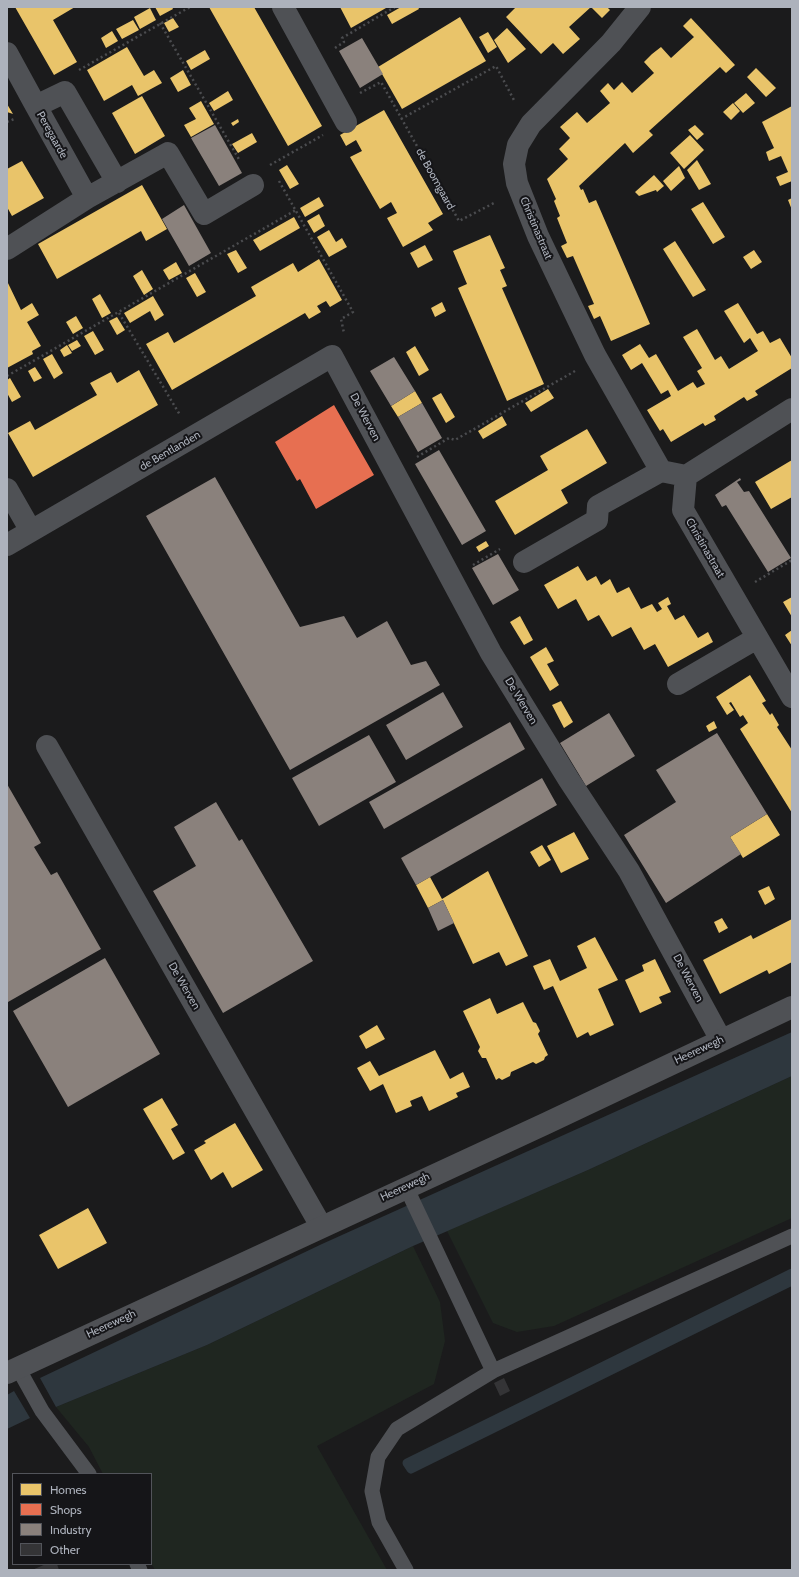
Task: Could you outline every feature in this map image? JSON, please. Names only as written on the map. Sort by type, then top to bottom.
[{"type":"street","points":[[283,7],[341,113]]},
{"type":"street","name":"Christinastraat","points":[[640,7],[611,43],[529,127],[518,145],[514,164],[520,190],[538,236],[597,358],[661,471]]},
{"type":"street","points":[[7,53],[36,106]]},
{"type":"street","points":[[65,92],[116,182]]},
{"type":"street","name":"Peregaarde","points":[[65,92],[36,106],[87,198]]},
{"type":"street","points":[[7,249],[87,198],[168,153],[204,214],[253,185]]},
{"type":"street","name":"De Werven","points":[[332,356],[491,653],[569,780],[629,871],[721,1040]]},
{"type":"street","name":"de Bentlanden","points":[[7,545],[332,356]]},
{"type":"street","points":[[524,562],[597,520],[598,506],[661,471],[686,476],[792,409]]},
{"type":"street","name":"Christinastraat","points":[[686,476],[683,510],[757,638],[790,690]]},
{"type":"street","points":[[7,489],[31,531]]},
{"type":"street","points":[[678,684],[757,638]]},
{"type":"street","name":"De Werven","points":[[47,746],[321,1226]]},
{"type":"street","name":"Heerewegh","points":[[17,1375],[321,1226],[409,1195],[547,1123],[792,1007]]},
{"type":"lane","points":[[409,1195],[493,1371]]},
{"type":"lane","points":[[406,1570],[379,1522],[372,1491],[378,1457],[397,1429],[493,1371],[792,1236]]},
{"type":"lane","name":"Heerewegh","points":[[17,1375],[88,1473]]},
{"type":"path","points":[[65,92],[77,71],[190,7]]},
{"type":"path","points":[[314,63],[344,42],[342,38],[395,7]]},
{"type":"path","points":[[160,24],[253,185]]},
{"type":"path","points":[[402,119],[496,66],[529,127]]},
{"type":"path","name":"de Boomgaard","points":[[253,185],[266,168],[381,82],[460,221],[520,190]]},
{"type":"path","points":[[270,165],[274,172]]},
{"type":"path","points":[[278,178],[353,312],[341,320],[345,332],[332,356]]},
{"type":"path","points":[[7,376],[296,210]]},
{"type":"path","points":[[119,313],[180,415]]},
{"type":"path","points":[[394,471],[449,438],[455,440],[597,358]]},
{"type":"path","points":[[451,577],[502,548],[524,562]]},
{"type":"path","points":[[733,596],[792,560]]},
{"type":"shaded area","points":[[792,1032],[792,1076],[588,1170],[413,1246],[207,1345],[56,1407],[40,1378],[322,1244]]},
{"type":"shaded area","points":[[792,1076],[792,1218],[554,1326],[517,1332],[493,1323],[447,1231],[588,1170]]},
{"type":"shaded area","points":[[413,1246],[440,1302],[445,1341],[434,1384],[317,1446],[387,1570],[155,1570],[152,1565],[152,1473],[102,1473],[89,1447],[56,1407],[207,1345]]},
{"type":"shaded area","points":[[14,1391],[30,1418],[7,1429],[7,1395]]},
{"type":"building: Homes","points":[[15,7],[75,7],[53,20],[77,62],[54,75]]},
{"type":"building: Homes","points":[[155,7],[172,7],[173,9],[160,16]]},
{"type":"building: Homes","points":[[209,7],[254,7],[322,126],[288,146]]},
{"type":"building: Homes","points":[[340,7],[385,7],[386,8],[351,28]]},
{"type":"building: Homes","points":[[401,7],[418,7],[419,9],[392,24],[387,15]]},
{"type":"building: Homes","points":[[516,7],[591,7],[569,27],[580,39],[563,54],[553,43],[541,54],[506,17]]},
{"type":"building: Homes","points":[[591,7],[607,7],[610,10],[602,18]]},
{"type":"building: Homes","points":[[150,8],[156,20],[140,29],[134,17]]},
{"type":"building: Homes","points":[[460,17],[486,61],[402,109],[378,67]]},
{"type":"building: Homes","points":[[173,18],[179,27],[169,32],[164,23]]},
{"type":"building: Homes","points":[[691,18],[735,65],[726,73],[720,67],[649,131],[653,135],[633,153],[625,143],[579,186],[581,190],[583,189],[589,203],[596,200],[650,324],[611,341],[600,316],[594,319],[588,306],[594,304],[573,256],[567,258],[561,246],[567,243],[557,218],[560,216],[554,201],[556,199],[547,179],[568,159],[559,149],[570,138],[560,127],[577,112],[587,123],[610,103],[600,91],[608,83],[614,90],[622,82],[632,93],[654,73],[644,62],[652,54],[661,47],[671,58],[694,37],[683,26]]},
{"type":"building: Homes","points":[[133,20],[139,30],[122,39],[116,29]]},
{"type":"building: Homes","points":[[507,28],[526,49],[508,63],[494,40]]},
{"type":"building: Homes","points":[[112,31],[118,41],[106,48],[101,38]]},
{"type":"building: Homes","points":[[488,32],[497,47],[488,53],[479,37]]},
{"type":"building: Homes","points":[[127,47],[144,76],[154,70],[162,83],[138,96],[132,85],[104,101],[87,70]]},
{"type":"building: Homes","points":[[205,50],[210,59],[191,70],[186,61]]},
{"type":"building: Homes","points":[[756,68],[776,88],[766,97],[747,77]]},
{"type":"building: Homes","points":[[183,70],[191,85],[178,92],[170,78]]},
{"type":"building: Homes","points":[[228,91],[233,100],[214,111],[209,103]]},
{"type":"building: Homes","points":[[746,93],[755,103],[743,113],[734,103]]},
{"type":"building: Homes","points":[[142,96],[165,136],[135,154],[112,113]]},
{"type":"building: Homes","points":[[201,101],[214,124],[191,137],[184,125],[196,119],[189,108]]},
{"type":"building: Homes","points":[[733,103],[740,111],[731,120],[723,112]]},
{"type":"building: Homes","points":[[7,104],[13,114],[7,112]]},
{"type":"building: Homes","points":[[792,106],[792,181],[780,186],[776,177],[788,172],[781,156],[769,161],[766,152],[774,148],[762,122]]},
{"type":"building: Homes","points":[[384,110],[443,214],[428,223],[433,230],[403,247],[387,218],[397,213],[391,202],[380,209],[350,157],[362,151],[356,140],[346,146],[340,135]]},
{"type":"building: Homes","points":[[238,119],[239,122],[233,126],[231,123]]},
{"type":"building: Homes","points":[[695,125],[704,134],[697,140],[688,130]]},
{"type":"building: Homes","points":[[252,133],[257,142],[238,153],[232,144]]},
{"type":"building: Homes","points":[[690,135],[704,150],[684,169],[670,153]]},
{"type":"building: Homes","points":[[697,160],[711,184],[699,190],[687,170]]},
{"type":"building: Homes","points":[[22,161],[44,198],[12,216],[7,207],[7,169]]},
{"type":"building: Homes","points":[[287,165],[299,184],[290,189],[279,170]]},
{"type":"building: Homes","points":[[679,166],[685,178],[671,191],[663,181]]},
{"type":"building: Homes","points":[[654,175],[664,186],[657,192],[656,190],[639,196],[635,192]]},
{"type":"building: Homes","points":[[142,185],[167,229],[146,241],[141,231],[57,279],[38,244]]},
{"type":"building: Homes","points":[[319,197],[324,206],[305,217],[300,208]]},
{"type":"building: Homes","points":[[792,198],[792,210],[788,200]]},
{"type":"building: Homes","points":[[703,202],[725,237],[713,244],[691,209]]},
{"type":"building: Homes","points":[[319,214],[325,226],[314,233],[307,221]]},
{"type":"building: Homes","points":[[294,217],[300,228],[260,251],[253,240]]},
{"type":"building: Homes","points":[[329,230],[336,242],[342,238],[347,247],[329,257],[317,237]]},
{"type":"building: Homes","points":[[490,235],[505,268],[500,270],[507,286],[502,288],[544,384],[507,401],[458,288],[467,284],[453,251]]},
{"type":"building: Homes","points":[[675,241],[706,290],[693,297],[663,249]]},
{"type":"building: Homes","points":[[425,245],[433,260],[418,268],[410,253]]},
{"type":"building: Homes","points":[[236,250],[247,268],[238,273],[227,254]]},
{"type":"building: Homes","points":[[754,250],[762,262],[751,269],[743,257]]},
{"type":"building: Homes","points":[[319,259],[342,300],[330,307],[326,301],[317,306],[321,312],[309,319],[305,313],[172,390],[146,344],[168,332],[174,343],[256,296],[251,287],[293,263],[298,272]]},
{"type":"building: Homes","points":[[176,262],[182,273],[169,280],[163,270]]},
{"type":"building: Homes","points":[[142,270],[153,289],[144,295],[133,276]]},
{"type":"building: Homes","points":[[195,273],[206,292],[197,297],[186,278]]},
{"type":"building: Homes","points":[[7,281],[21,310],[32,303],[39,315],[27,322],[41,346],[32,351],[33,354],[7,368]]},
{"type":"building: Homes","points":[[100,294],[111,313],[102,318],[92,299]]},
{"type":"building: Homes","points":[[153,296],[164,315],[155,321],[150,311],[130,323],[124,313]]},
{"type":"building: Homes","points":[[442,302],[446,311],[435,317],[431,308]]},
{"type":"building: Homes","points":[[738,303],[757,334],[763,331],[770,343],[780,338],[792,358],[792,368],[755,391],[758,395],[747,401],[744,397],[714,416],[716,420],[705,426],[703,423],[671,442],[663,429],[660,431],[647,410],[671,396],[668,390],[661,394],[642,363],[631,370],[622,355],[640,344],[649,358],[656,354],[678,391],[693,382],[697,388],[705,384],[697,371],[702,368],[683,337],[697,329],[715,360],[721,356],[729,369],[758,351],[750,338],[744,343],[724,311]]},
{"type":"building: Homes","points":[[76,316],[83,328],[73,334],[66,322]]},
{"type":"building: Homes","points":[[117,317],[125,330],[117,335],[109,321]]},
{"type":"building: Homes","points":[[93,331],[104,350],[95,355],[84,336]]},
{"type":"building: Homes","points":[[77,340],[81,346],[72,351],[68,345]]},
{"type":"building: Homes","points":[[67,345],[72,353],[64,357],[60,350]]},
{"type":"building: Homes","points":[[415,346],[429,370],[419,376],[406,352]]},
{"type":"building: Homes","points":[[52,354],[63,373],[54,379],[43,359]]},
{"type":"building: Homes","points":[[35,367],[42,378],[34,382],[28,371]]},
{"type":"building: Homes","points":[[139,370],[158,405],[33,477],[8,433],[30,421],[35,430],[97,395],[90,383],[111,372],[117,383]]},
{"type":"building: Homes","points":[[10,378],[21,397],[12,402],[7,393],[7,380]]},
{"type":"building: Homes","points":[[548,389],[554,398],[531,412],[525,403]]},
{"type":"building: Homes","points":[[415,391],[422,403],[398,417],[391,406]]},
{"type":"building: Homes","points":[[441,393],[455,417],[446,423],[432,398]]},
{"type":"building: Homes","points":[[502,416],[507,425],[483,439],[478,431]]},
{"type":"building: Homes","points":[[587,429],[607,463],[561,490],[568,503],[515,535],[495,501],[548,470],[540,456]]},
{"type":"building: Homes","points":[[792,460],[792,497],[771,509],[755,482]]},
{"type":"building: Homes","points":[[486,541],[489,546],[479,552],[476,547]]},
{"type":"building: Homes","points":[[578,566],[587,581],[596,576],[601,585],[610,579],[617,593],[629,587],[641,609],[652,604],[657,612],[662,609],[658,603],[668,597],[671,604],[667,606],[675,620],[684,615],[698,638],[708,632],[713,642],[668,667],[655,644],[644,650],[631,627],[612,637],[599,615],[588,621],[576,599],[558,609],[544,585]]},
{"type":"building: Homes","points":[[792,597],[792,617],[783,602]]},
{"type":"building: Homes","points":[[520,616],[533,640],[524,645],[510,622]]},
{"type":"building: Homes","points":[[792,630],[792,646],[785,635]]},
{"type":"building: Homes","points":[[546,647],[554,661],[547,664],[559,685],[550,691],[530,657]]},
{"type":"building: Homes","points":[[750,675],[766,701],[762,703],[770,715],[772,713],[779,725],[777,727],[792,750],[792,813],[740,729],[748,723],[743,715],[740,717],[731,702],[729,703],[734,710],[727,715],[716,697]]},
{"type":"building: Homes","points":[[561,701],[573,722],[564,728],[552,705]]},
{"type":"building: Homes","points":[[714,721],[717,728],[709,732],[706,726]]},
{"type":"building: Homes","points":[[767,814],[780,835],[743,858],[730,837]]},
{"type":"building: Homes","points":[[574,832],[589,859],[561,873],[547,846]]},
{"type":"building: Homes","points":[[542,845],[551,860],[539,867],[530,852]]},
{"type":"building: Homes","points":[[488,871],[528,956],[506,966],[499,952],[473,964],[443,900],[428,908],[416,885],[430,877],[442,899]]},
{"type":"building: Homes","points":[[769,886],[775,899],[765,905],[758,891]]},
{"type":"building: Homes","points":[[722,918],[728,928],[719,933],[714,922]]},
{"type":"building: Homes","points":[[792,919],[792,962],[769,974],[767,970],[720,994],[703,960],[751,935],[753,939]]},
{"type":"building: Homes","points":[[595,937],[618,980],[598,989],[614,1025],[590,1036],[588,1032],[577,1038],[553,986],[544,990],[533,966],[550,959],[560,981],[587,968],[577,946]]},
{"type":"building: Homes","points":[[655,959],[671,992],[659,997],[662,1003],[640,1013],[625,980],[644,971],[642,965]]},
{"type":"building: Homes","points":[[490,998],[497,1014],[523,1002],[533,1022],[536,1023],[540,1031],[538,1034],[548,1055],[544,1060],[536,1064],[533,1062],[511,1072],[510,1076],[502,1080],[499,1078],[496,1080],[486,1058],[482,1058],[478,1051],[480,1047],[463,1011]]},
{"type":"building: Homes","points":[[377,1025],[385,1039],[366,1049],[359,1036]]},
{"type":"building: Homes","points":[[435,1050],[450,1079],[463,1072],[470,1087],[456,1093],[458,1097],[429,1111],[422,1096],[410,1101],[412,1106],[396,1113],[383,1084],[370,1091],[357,1068],[370,1061],[379,1076]]},
{"type":"building: Homes","points":[[162,1098],[178,1125],[171,1129],[185,1153],[173,1160],[143,1109]]},
{"type":"building: Homes","points":[[235,1123],[263,1170],[232,1188],[223,1172],[211,1180],[194,1150],[206,1143],[204,1141]]},
{"type":"building: Homes","points":[[88,1208],[107,1243],[58,1269],[39,1235]]},
{"type":"building: Shops","points":[[334,405],[374,475],[316,509],[300,479],[297,481],[275,442]]},
{"type":"building: Industry","points":[[362,38],[383,74],[360,88],[339,51]]},
{"type":"building: Industry","points":[[215,125],[242,173],[219,186],[191,138]]},
{"type":"building: Industry","points":[[184,205],[211,253],[189,266],[162,219]]},
{"type":"building: Industry","points":[[394,357],[415,391],[391,406],[370,371]]},
{"type":"building: Industry","points":[[422,403],[442,438],[418,452],[398,417]]},
{"type":"building: Industry","points":[[439,450],[486,531],[462,545],[415,464]]},
{"type":"building: Industry","points":[[215,477],[300,627],[344,616],[357,638],[387,621],[411,665],[426,661],[440,685],[290,770],[146,516]]},
{"type":"building: Industry","points":[[740,478],[741,480],[737,482],[744,492],[749,491],[791,558],[768,572],[726,505],[722,507],[715,495]]},
{"type":"building: Industry","points":[[498,554],[519,590],[493,605],[472,568]]},
{"type":"building: Industry","points":[[443,692],[463,727],[406,760],[386,725]]},
{"type":"building: Industry","points":[[609,713],[635,756],[586,786],[560,743]]},
{"type":"building: Industry","points":[[510,722],[525,749],[384,829],[369,802]]},
{"type":"building: Industry","points":[[717,733],[767,814],[730,837],[741,854],[666,903],[624,835],[676,802],[656,770]]},
{"type":"building: Industry","points":[[369,735],[396,782],[319,826],[292,778]]},
{"type":"building: Industry","points":[[542,778],[557,805],[416,885],[401,858]]},
{"type":"building: Industry","points":[[7,784],[41,843],[34,847],[51,875],[57,872],[101,949],[8,1002]]},
{"type":"building: Industry","points":[[216,802],[239,841],[242,839],[313,961],[223,1013],[153,891],[196,866],[174,827]]},
{"type":"building: Industry","points":[[443,900],[454,923],[438,931],[428,908]]},
{"type":"building: Industry","points":[[105,958],[160,1054],[68,1107],[13,1011]]},
{"type":"building: Other","points":[[504,1378],[510,1391],[500,1396],[494,1383]]},
{"type":"building: Other","points":[[44,1565],[57,1565],[59,1570],[32,1570]]},
{"type":"waterway","points":[[792,1273],[407,1463],[411,1469],[792,1281]]}]
